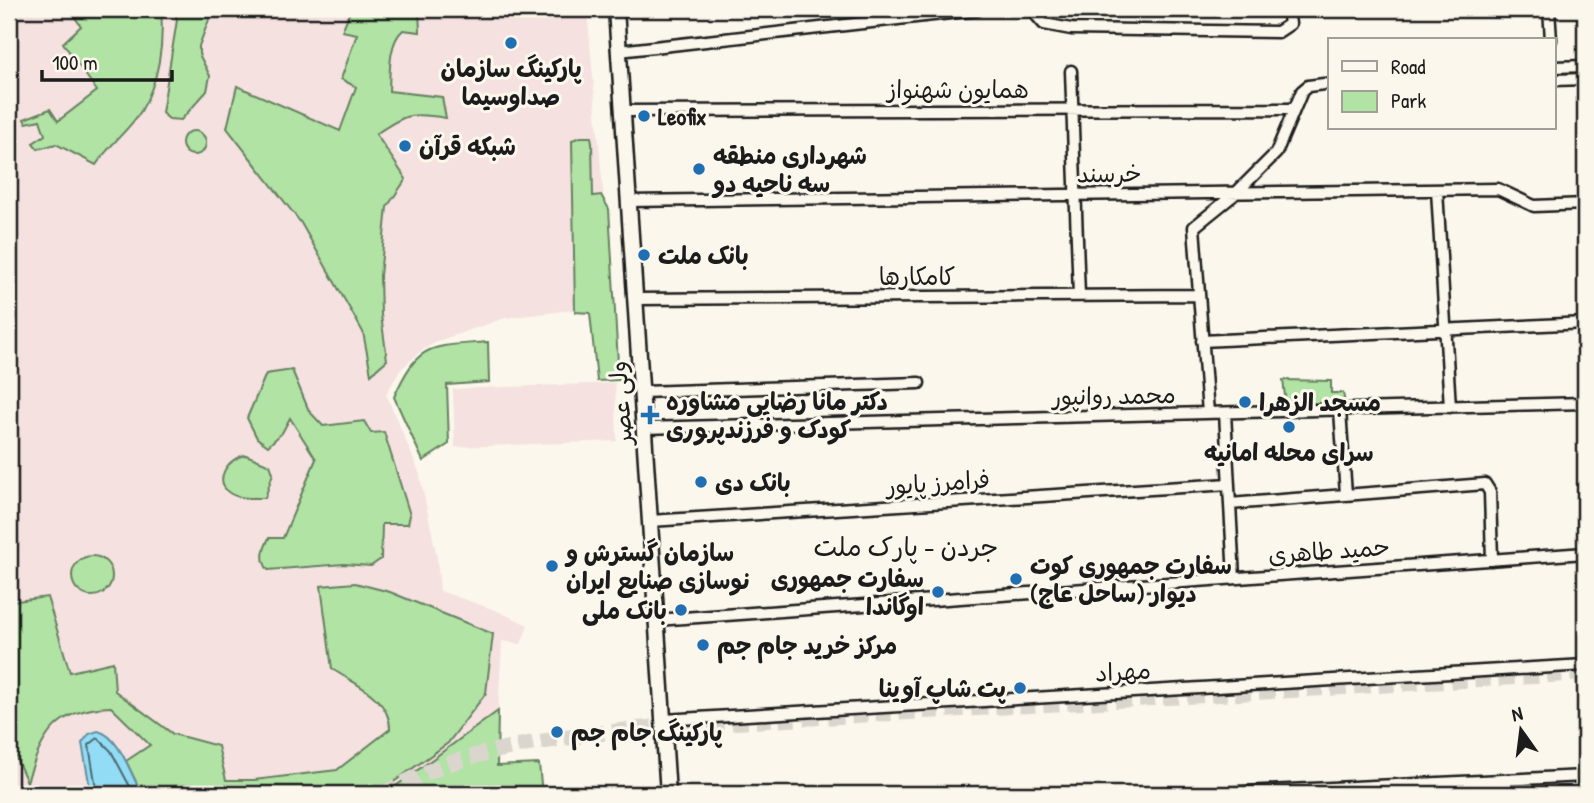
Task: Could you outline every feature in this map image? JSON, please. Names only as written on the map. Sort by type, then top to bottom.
[{"type":"main road","name":"ولی عصر","points":[[616,9],[668,794]]},
{"type":"street","points":[[1031,9],[1044,24],[1071,29],[1278,32],[1290,24],[1288,9]]},
{"type":"street","points":[[1549,9],[1551,38]]},
{"type":"street","points":[[619,51],[977,10]]},
{"type":"street","points":[[1556,68],[1585,66]]},
{"type":"street","points":[[1071,71],[1079,296]]},
{"type":"street","points":[[1556,80],[1585,79]]},
{"type":"street","points":[[1208,413],[1194,227],[1236,193],[1276,153],[1301,91],[1308,86],[1328,83]]},
{"type":"street","name":"همایون شهنواز","points":[[623,111],[1294,110]]},
{"type":"street","name":"خرسند","points":[[629,201],[1498,188],[1534,206],[1585,204]]},
{"type":"street","points":[[1437,190],[1450,407]]},
{"type":"street","name":"کامکارها","points":[[636,299],[1199,295]]},
{"type":"street","points":[[1202,341],[1585,323]]},
{"type":"street","points":[[642,391],[919,383]]},
{"type":"street","name":"محمد روانپور","points":[[644,428],[1585,403]]},
{"type":"street","points":[[1340,411],[1346,494]]},
{"type":"street","points":[[1224,412],[1234,578]]},
{"type":"street","name":"فرامرز پایور","points":[[650,521],[1229,484]]},
{"type":"street","points":[[1230,503],[1488,486],[1492,560]]},
{"type":"street","name":"حمید طاهری","points":[[656,620],[1585,553]]},
{"type":"street","name":"مهراد","points":[[664,720],[1585,664]]},
{"type":"street","points":[[1201,794],[1585,776]]},
{"type":"shaded area","points":[[9,9],[587,9],[613,305],[505,318],[438,341],[421,351],[400,370],[386,394],[419,472],[437,557],[440,591],[528,625],[521,644],[502,641],[498,711],[385,794],[9,794]]},
{"type":"shaded area","points":[[615,383],[617,441],[455,447],[453,389]]},
{"type":"green space","points":[[69,9],[161,11],[159,62],[147,99],[136,118],[96,165],[56,144],[38,149],[33,143],[45,135],[40,120],[26,123],[24,119],[50,109],[58,121],[97,91],[63,43],[81,26]]},
{"type":"green space","points":[[174,9],[213,9],[199,46],[199,54],[210,76],[207,91],[181,120],[169,119],[162,113],[177,20]]},
{"type":"green space","points":[[351,9],[419,9],[420,32],[403,30],[395,42],[389,91],[442,97],[446,118],[409,116],[376,134],[406,179],[387,207],[380,276],[381,315],[387,360],[371,374],[363,332],[301,223],[227,128],[237,86],[340,131],[356,87],[341,79],[357,34],[342,31]]},
{"type":"green space","points":[[194,131],[203,134],[206,143],[203,152],[194,155],[185,152],[182,143],[185,134]]},
{"type":"green space","points":[[591,137],[593,196],[601,195],[609,209],[619,380],[597,381],[590,313],[575,312],[572,140]]},
{"type":"green space","points":[[488,342],[489,382],[447,385],[449,444],[423,461],[394,397],[403,379],[411,365],[429,350]]},
{"type":"green space","points":[[292,370],[309,411],[323,426],[364,421],[371,433],[384,432],[410,515],[408,524],[382,524],[381,559],[371,566],[344,564],[268,570],[264,562],[263,554],[269,538],[283,538],[316,459],[290,418],[282,433],[268,446],[257,438],[247,418],[266,374]]},
{"type":"green space","points":[[1283,380],[1331,381],[1331,393],[1343,393],[1345,403],[1286,404]]},
{"type":"green space","points":[[246,455],[270,465],[273,473],[265,498],[235,496],[225,489],[222,476],[225,470],[234,460]]},
{"type":"green space","points":[[92,556],[106,562],[112,576],[106,590],[92,596],[78,590],[72,576],[78,562]]},
{"type":"green space","points":[[355,583],[390,592],[493,634],[486,693],[448,743],[391,784],[383,794],[142,794],[126,761],[150,745],[111,707],[77,713],[54,727],[39,750],[27,782],[9,743],[9,602],[47,597],[70,672],[113,662],[115,691],[173,734],[218,746],[226,780],[254,780],[337,770],[390,729],[388,718],[378,700],[332,669],[321,586]]},
{"type":"green space","points":[[498,711],[497,766],[539,764],[542,794],[385,794]]},
{"type":"water","points":[[98,731],[106,734],[119,748],[142,794],[91,794],[82,743],[89,734]]},
{"type":"tunnel","points":[[382,794],[442,766],[477,755],[557,739],[665,726],[1585,673]]},
{"type":"place","name":"پارکینگ سازمان صداوسیما","points":[[511,43]]},
{"type":"place","name":"Leofix","points":[[644,116]]},
{"type":"place","name":"شبکه قرآن","points":[[405,146]]},
{"type":"place","name":"شهرداری منطقه سه ناحیه دو","points":[[699,169]]},
{"type":"place","name":"بانک ملت","points":[[644,255]]},
{"type":"place","name":"مسجد الزهرا","points":[[1245,402]]},
{"type":"place","name":"دکتر مانا رضایی مشاوره کودک و فرزندپروری","points":[[650,415]]},
{"type":"place","name":"سرای محله امانیه","points":[[1289,427]]},
{"type":"place","name":"بانک دی","points":[[701,482]]},
{"type":"place","name":"سازمان گسترش و نوسازی صنایع ایران","points":[[552,566]]},
{"type":"place","name":"سفارت جمهوری کوت دیوار (ساحل عاج)","points":[[1016,579]]},
{"type":"place","name":"سفارت جمهوری اوگاندا","points":[[938,592]]},
{"type":"place","name":"بانک ملی","points":[[681,610]]},
{"type":"place","name":"مرکز خرید جام جم","points":[[703,645]]},
{"type":"place","name":"پت شاپ آوینا","points":[[1020,688]]},
{"type":"place","name":"پارکینگ جام جم","points":[[557,732]]},
{"type":"district","name":"جردن - پارک ملت","points":[[906,546]]}]
